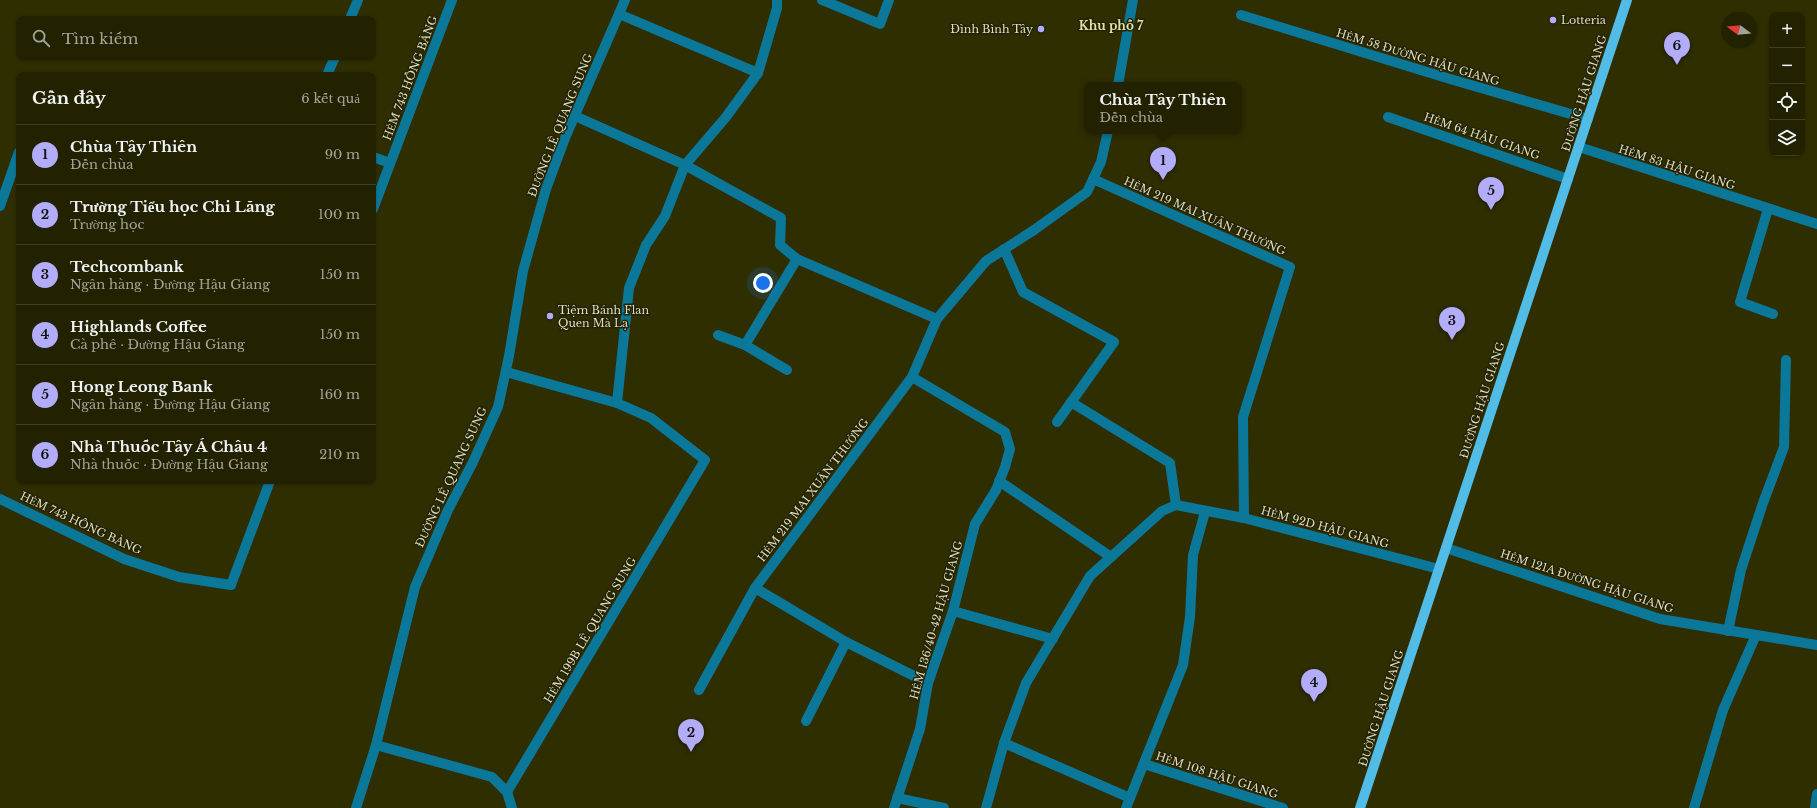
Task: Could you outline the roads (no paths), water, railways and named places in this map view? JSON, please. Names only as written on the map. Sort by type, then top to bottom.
[{"type":"main road","name":"ĐƯỜNG HẬU GIANG","points":[[1360,808],[1627,0]]},
{"type":"street","points":[[351,16],[358,0]]},
{"type":"street","name":"HẺM 743 HỒNG BÀNG","points":[[376,201],[452,0]]},
{"type":"street","name":"ĐƯỜNG LÊ QUANG SUNG","points":[[356,808],[376,745],[415,587],[448,510],[473,462],[498,407],[506,372],[522,278],[546,189],[575,116],[625,0]]},
{"type":"street","points":[[506,372],[617,403],[629,288],[646,245],[665,216],[685,165],[726,117],[758,73],[778,0]]},
{"type":"street","points":[[822,0],[880,24],[889,0]]},
{"type":"street","points":[[1119,82],[1133,0]]},
{"type":"street","points":[[619,14],[758,73]]},
{"type":"street","name":"HẺM 58 ĐƯỜNG HẬU GIANG","points":[[1241,16],[1588,120]]},
{"type":"street","points":[[328,72],[334,60]]},
{"type":"street","points":[[575,116],[685,165],[781,218],[780,245],[797,259],[937,318]]},
{"type":"street","name":"HẺM 64 HẬU GIANG","points":[[1388,117],[1568,179]]},
{"type":"street","name":"HẺM 219 MAI XUÂN THƯỞNG","points":[[699,690],[755,588],[912,377],[937,318],[986,261],[1034,230],[1087,192],[1101,162],[1107,134]]},
{"type":"street","name":"HẺM 83 HẬU GIANG","points":[[1579,147],[1817,224]]},
{"type":"street","points":[[376,157],[390,163]]},
{"type":"street","points":[[0,206],[16,161]]},
{"type":"street","name":"HẺM 219 MAI XUÂN THƯỞNG","points":[[1093,179],[1290,266],[1243,417],[1244,518]]},
{"type":"street","points":[[1768,209],[1740,302],[1773,314]]},
{"type":"street","points":[[1004,249],[1023,292],[1114,342],[1057,422]]},
{"type":"street","points":[[745,345],[797,259]]},
{"type":"street","points":[[718,335],[745,345],[787,370]]},
{"type":"street","points":[[1728,631],[1741,570],[1763,503],[1784,447],[1786,360]]},
{"type":"street","name":"HẺM 136/40-42 HẬU GIANG","points":[[894,808],[920,729],[928,684],[953,611],[975,524],[996,490],[1005,468],[1010,449],[1005,432],[912,377]]},
{"type":"street","points":[[986,808],[1004,743],[1026,683],[1090,576],[1162,511],[1176,505],[1170,463],[1071,402]]},
{"type":"street","name":"HẺM 199B LÊ QUANG SUNG","points":[[507,792],[705,460],[651,418],[617,403]]},
{"type":"street","points":[[999,481],[1111,557]]},
{"type":"street","name":"HẺM 743 HỒNG BÀNG","points":[[0,499],[124,559],[179,577],[231,586],[269,484]]},
{"type":"street","name":"HẺM 92D HẬU GIANG","points":[[1176,505],[1205,512],[1244,518],[1439,569]]},
{"type":"street","name":"HẺM 108 HẬU GIANG","points":[[1126,808],[1183,665],[1190,617],[1193,555],[1205,512]]},
{"type":"street","name":"HẺM 121A ĐƯỜNG HẬU GIANG","points":[[1446,548],[1660,619],[1817,645]]},
{"type":"street","points":[[755,588],[846,642],[928,684]]},
{"type":"street","points":[[953,611],[1053,638]]},
{"type":"street","points":[[1694,808],[1723,710],[1756,635]]},
{"type":"street","points":[[806,721],[846,642]]},
{"type":"street","points":[[1004,743],[1130,798]]},
{"type":"street","points":[[376,745],[492,777],[507,792],[512,808]]},
{"type":"street","name":"HẺM 108 HẬU GIANG","points":[[1144,764],[1283,808]]},
{"type":"street","points":[[1815,808],[1817,794]]},
{"type":"street","points":[[897,798],[944,808]]},
{"type":"place","name":"Lotteria","points":[[1553,20]]},
{"type":"place","name":"Đình Bình Tây","points":[[1041,29]]},
{"type":"place","name":"Nhà Thuốc Tây Á Châu 4","points":[[1677,65]]},
{"type":"place","name":"Chùa Tây Thiên","points":[[1163,180]]},
{"type":"place","name":"Hong Leong Bank","points":[[1491,210]]},
{"type":"place","name":"Tiệm Bánh Flan Quen Mà Lạ","points":[[550,316]]},
{"type":"place","name":"Techcombank","points":[[1452,340]]},
{"type":"place","name":"Highlands Coffee","points":[[1314,702]]},
{"type":"place","name":"Trường Tiểu học Chi Lăng","points":[[691,752]]},
{"type":"district","name":"Khu phố 7","points":[[1111,26]]}]
